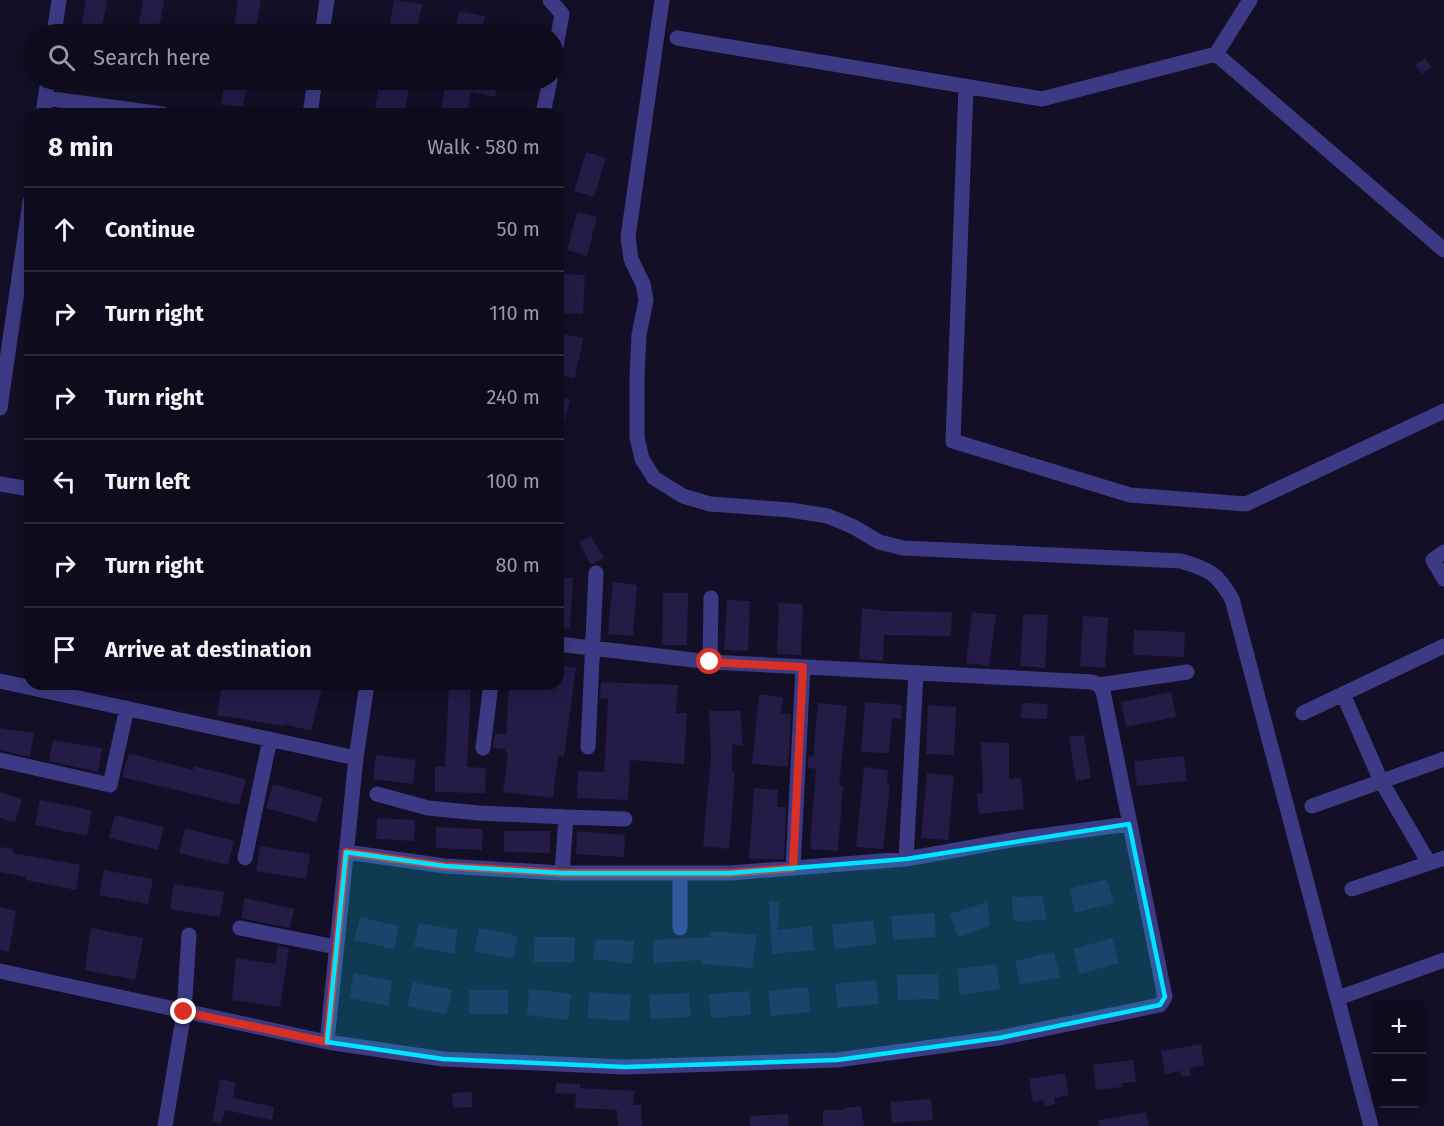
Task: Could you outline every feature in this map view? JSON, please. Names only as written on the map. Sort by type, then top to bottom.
[{"type":"street","points":[[55,24],[59,0]]},
{"type":"street","points":[[323,24],[327,0]]},
{"type":"street","points":[[550,0],[562,14],[560,24]]},
{"type":"street","points":[[662,0],[628,237],[631,259],[643,284],[646,300],[639,335],[637,377],[637,436],[642,459],[654,478],[683,496],[710,504],[790,510],[828,516],[854,527],[879,542],[903,548],[1181,561],[1204,568],[1221,580],[1232,599],[1371,1126]]},
{"type":"street","points":[[677,38],[1042,99],[1216,54],[1250,0]]},
{"type":"street","points":[[1216,54],[1444,250]]},
{"type":"street","points":[[966,86],[953,441],[1130,495],[1246,504],[1444,411]]},
{"type":"street","points":[[44,108],[46,90]]},
{"type":"street","points":[[311,108],[314,90]]},
{"type":"street","points":[[544,108],[547,90]]},
{"type":"street","points":[[45,98],[119,108]]},
{"type":"street","points":[[0,408],[24,243]]},
{"type":"street","points":[[0,484],[24,488]]},
{"type":"street","points":[[1444,552],[1433,560],[1444,579]]},
{"type":"street","points":[[588,747],[596,573]]},
{"type":"street","points":[[710,662],[711,598]]},
{"type":"street","points":[[564,645],[710,662],[1092,682],[1099,685],[1187,672]]},
{"type":"street","points":[[1302,713],[1444,646]]},
{"type":"street","points":[[793,868],[803,667]]},
{"type":"street","points":[[906,859],[916,673]]},
{"type":"street","points":[[0,681],[24,686]]},
{"type":"street","points":[[0,970],[327,1042],[443,1059],[625,1067],[837,1060],[999,1038],[1160,1005],[1165,997],[1103,691],[1099,685]]},
{"type":"street","points":[[42,690],[356,758]]},
{"type":"street","points":[[327,1042],[356,758],[366,690]]},
{"type":"street","points":[[483,748],[490,690]]},
{"type":"street","points":[[1343,694],[1381,781],[1437,860],[1352,889]]},
{"type":"street","points":[[0,760],[110,785],[127,708]]},
{"type":"street","points":[[245,858],[270,739]]},
{"type":"street","points":[[1312,806],[1444,759]]},
{"type":"street","points":[[377,794],[428,808],[478,813],[625,819]]},
{"type":"street","points":[[562,873],[566,817]]},
{"type":"street","points":[[346,852],[445,866],[562,873],[730,873],[906,859],[1018,838],[1129,824]]},
{"type":"street","points":[[680,873],[680,928]]},
{"type":"street","points":[[240,928],[336,948]]},
{"type":"street","points":[[165,1126],[184,1012],[189,935]]},
{"type":"street","points":[[1338,998],[1444,960]]},
{"type":"highlighted area","points":[[1129,824],[1165,997],[1160,1005],[999,1038],[837,1060],[625,1067],[443,1059],[327,1042],[346,852],[445,866],[562,873],[730,873],[906,859]]},
{"type":"building","points":[[86,0],[107,0],[103,24],[82,24]]},
{"type":"building","points":[[143,0],[164,0],[160,24],[139,24]]},
{"type":"building","points":[[238,0],[261,0],[257,24],[234,24]]},
{"type":"building","points":[[394,0],[422,4],[418,24],[390,24]]},
{"type":"building","points":[[459,11],[485,16],[483,24],[457,24]]},
{"type":"building","points":[[1425,58],[1431,67],[1422,74],[1415,65]]},
{"type":"building","points":[[223,90],[246,90],[243,107],[221,104]]},
{"type":"building","points":[[378,90],[408,90],[405,108],[375,108]]},
{"type":"building","points":[[445,90],[496,90],[495,97],[471,92],[468,108],[441,108]]},
{"type":"building","points":[[586,152],[606,158],[594,197],[574,191]]},
{"type":"building","points":[[577,212],[597,217],[587,256],[567,250]]},
{"type":"building","points":[[564,274],[585,275],[583,314],[564,313]]},
{"type":"building","points":[[564,334],[583,338],[575,378],[564,376]]},
{"type":"building","points":[[564,398],[570,399],[564,424]]},
{"type":"building","points":[[591,536],[604,558],[591,565],[579,542]]},
{"type":"building","points":[[564,577],[573,578],[570,629],[564,628]]},
{"type":"building","points":[[613,582],[637,585],[633,636],[608,634]]},
{"type":"building","points":[[663,593],[688,593],[687,645],[662,645]]},
{"type":"building","points":[[727,600],[750,601],[748,651],[724,650]]},
{"type":"building","points":[[779,603],[803,604],[801,655],[777,654]]},
{"type":"building","points":[[862,608],[886,611],[952,612],[951,636],[884,635],[883,661],[859,659]]},
{"type":"building","points":[[972,612],[996,615],[989,666],[966,663]]},
{"type":"building","points":[[1023,614],[1048,615],[1045,668],[1020,666]]},
{"type":"building","points":[[1083,616],[1108,617],[1105,668],[1080,666]]},
{"type":"building","points":[[1134,630],[1185,632],[1184,657],[1133,655]]},
{"type":"building","points":[[564,666],[576,668],[564,757],[558,756],[553,798],[503,792],[508,752],[505,752],[505,749],[493,748],[495,734],[506,734],[509,690],[564,690]]},
{"type":"building","points":[[601,682],[678,685],[676,713],[687,713],[684,764],[630,760],[628,800],[577,798],[578,771],[604,772],[608,699],[600,698]]},
{"type":"building","points":[[221,690],[321,690],[311,731],[284,724],[284,726],[217,715]]},
{"type":"building","points":[[449,690],[471,690],[467,767],[486,768],[485,793],[435,792],[435,767],[445,767]]},
{"type":"building","points":[[1171,692],[1176,717],[1126,727],[1121,702]]},
{"type":"building","points":[[759,694],[783,697],[781,713],[791,714],[788,767],[752,764]]},
{"type":"building","points":[[865,702],[902,705],[901,719],[892,718],[889,753],[861,752]]},
{"type":"building","points":[[818,703],[847,706],[839,786],[843,786],[838,851],[810,849],[816,769],[808,768],[808,756],[813,757]]},
{"type":"building","points":[[1022,703],[1048,704],[1047,719],[1021,718]]},
{"type":"building","points":[[928,705],[956,707],[954,755],[926,754]]},
{"type":"building","points":[[709,711],[740,711],[743,746],[732,744],[732,772],[735,773],[729,849],[703,846],[711,756]]},
{"type":"building","points":[[0,728],[34,733],[30,757],[0,750]]},
{"type":"building","points":[[1084,735],[1091,778],[1076,781],[1069,737]]},
{"type":"building","points":[[53,740],[102,748],[98,772],[49,761]]},
{"type":"building","points":[[981,742],[1009,743],[1009,779],[1021,778],[1024,809],[979,814],[977,794],[983,793]]},
{"type":"building","points":[[129,753],[193,770],[194,766],[246,779],[239,805],[122,777]]},
{"type":"building","points":[[376,755],[416,760],[413,784],[373,779]]},
{"type":"building","points":[[1184,756],[1187,781],[1137,786],[1134,761]]},
{"type":"building","points":[[864,767],[888,770],[887,785],[890,785],[883,849],[856,847]]},
{"type":"building","points":[[927,773],[954,776],[948,840],[921,838]]},
{"type":"building","points":[[273,784],[323,798],[316,822],[266,808]]},
{"type":"building","points":[[754,788],[778,790],[777,807],[786,807],[784,859],[749,859]]},
{"type":"building","points":[[0,792],[22,799],[15,822],[0,818]]},
{"type":"building","points":[[40,800],[92,810],[87,836],[35,825]]},
{"type":"building","points":[[115,815],[164,827],[158,850],[109,838]]},
{"type":"building","points":[[377,818],[415,820],[414,841],[376,839]]},
{"type":"building","points":[[436,827],[483,829],[482,850],[436,848]]},
{"type":"building","points":[[185,828],[234,841],[228,865],[179,853]]},
{"type":"building","points":[[504,831],[550,831],[550,853],[504,852]]},
{"type":"building","points":[[577,831],[625,835],[624,857],[576,854]]},
{"type":"building","points":[[260,846],[310,854],[306,879],[256,871]]},
{"type":"building","points":[[0,847],[13,849],[13,853],[80,865],[76,890],[0,872]]},
{"type":"building","points":[[104,870],[153,879],[148,904],[99,895]]},
{"type":"building","points":[[1107,879],[1114,903],[1075,913],[1069,889]]},
{"type":"building","points":[[174,884],[224,892],[220,917],[170,909]]},
{"type":"building","points":[[1042,896],[1047,920],[1013,921],[1012,897]]},
{"type":"building","points":[[245,898],[294,909],[290,928],[241,918]]},
{"type":"building","points":[[769,901],[779,902],[778,930],[812,926],[814,950],[772,954]]},
{"type":"building","points":[[987,902],[990,926],[958,937],[950,914]]},
{"type":"building","points":[[0,907],[16,911],[9,952],[0,950]]},
{"type":"building","points":[[934,913],[936,937],[893,940],[891,916]]},
{"type":"building","points":[[360,917],[399,926],[394,949],[354,940]]},
{"type":"building","points":[[873,920],[877,944],[835,949],[832,925]]},
{"type":"building","points":[[419,923],[458,930],[454,954],[414,946]]},
{"type":"building","points":[[91,928],[143,938],[135,980],[85,970]]},
{"type":"building","points":[[479,928],[518,936],[513,959],[474,951]]},
{"type":"building","points":[[711,931],[757,935],[752,968],[701,964],[701,960],[654,963],[653,940],[710,937]]},
{"type":"building","points":[[534,937],[575,937],[574,962],[534,962]]},
{"type":"building","points":[[1112,938],[1119,963],[1080,974],[1073,949]]},
{"type":"building","points":[[596,939],[634,941],[632,964],[593,959]]},
{"type":"building","points":[[278,946],[289,948],[280,1007],[232,1000],[236,958],[275,964]]},
{"type":"building","points":[[1054,952],[1060,977],[1020,985],[1015,961]]},
{"type":"building","points":[[996,964],[1000,989],[960,995],[957,969]]},
{"type":"building","points":[[354,973],[392,981],[388,1006],[349,998]]},
{"type":"building","points":[[938,974],[939,999],[898,1000],[897,975]]},
{"type":"building","points":[[876,980],[879,1004],[838,1008],[835,984]]},
{"type":"building","points":[[413,982],[452,990],[446,1014],[407,1006]]},
{"type":"building","points":[[808,987],[811,1012],[771,1016],[768,991]]},
{"type":"building","points":[[529,989],[571,994],[568,1020],[527,1015]]},
{"type":"building","points":[[469,990],[508,990],[508,1014],[469,1014]]},
{"type":"building","points":[[749,991],[751,1015],[711,1018],[709,994]]},
{"type":"building","points":[[589,992],[631,995],[629,1021],[588,1018]]},
{"type":"building","points":[[689,993],[691,1017],[651,1019],[649,995]]},
{"type":"building","points":[[1201,1044],[1204,1065],[1190,1068],[1191,1075],[1181,1077],[1180,1071],[1165,1074],[1161,1051]]},
{"type":"building","points":[[1133,1060],[1136,1082],[1122,1083],[1122,1087],[1096,1090],[1093,1065]]},
{"type":"building","points":[[1065,1073],[1069,1095],[1054,1098],[1055,1104],[1045,1106],[1044,1100],[1033,1102],[1029,1079]]},
{"type":"building","points":[[220,1079],[236,1082],[233,1098],[274,1107],[272,1120],[225,1110],[222,1123],[212,1121]]},
{"type":"building","points":[[556,1083],[580,1084],[580,1088],[635,1091],[633,1105],[641,1105],[642,1126],[618,1126],[617,1110],[575,1108],[576,1094],[555,1093]]},
{"type":"building","points":[[472,1092],[472,1107],[453,1108],[452,1093]]},
{"type":"building","points":[[931,1099],[933,1120],[892,1123],[890,1102]]},
{"type":"building","points":[[861,1106],[864,1126],[823,1126],[823,1110],[844,1110],[844,1108]]},
{"type":"building","points":[[1146,1112],[1149,1126],[1099,1126],[1098,1120]]},
{"type":"building","points":[[788,1114],[789,1126],[750,1126],[749,1116]]},
{"type":"route","points":[[184,1012],[327,1042],[346,852],[445,866],[562,873],[730,873],[793,868],[803,667],[710,662]]}]
